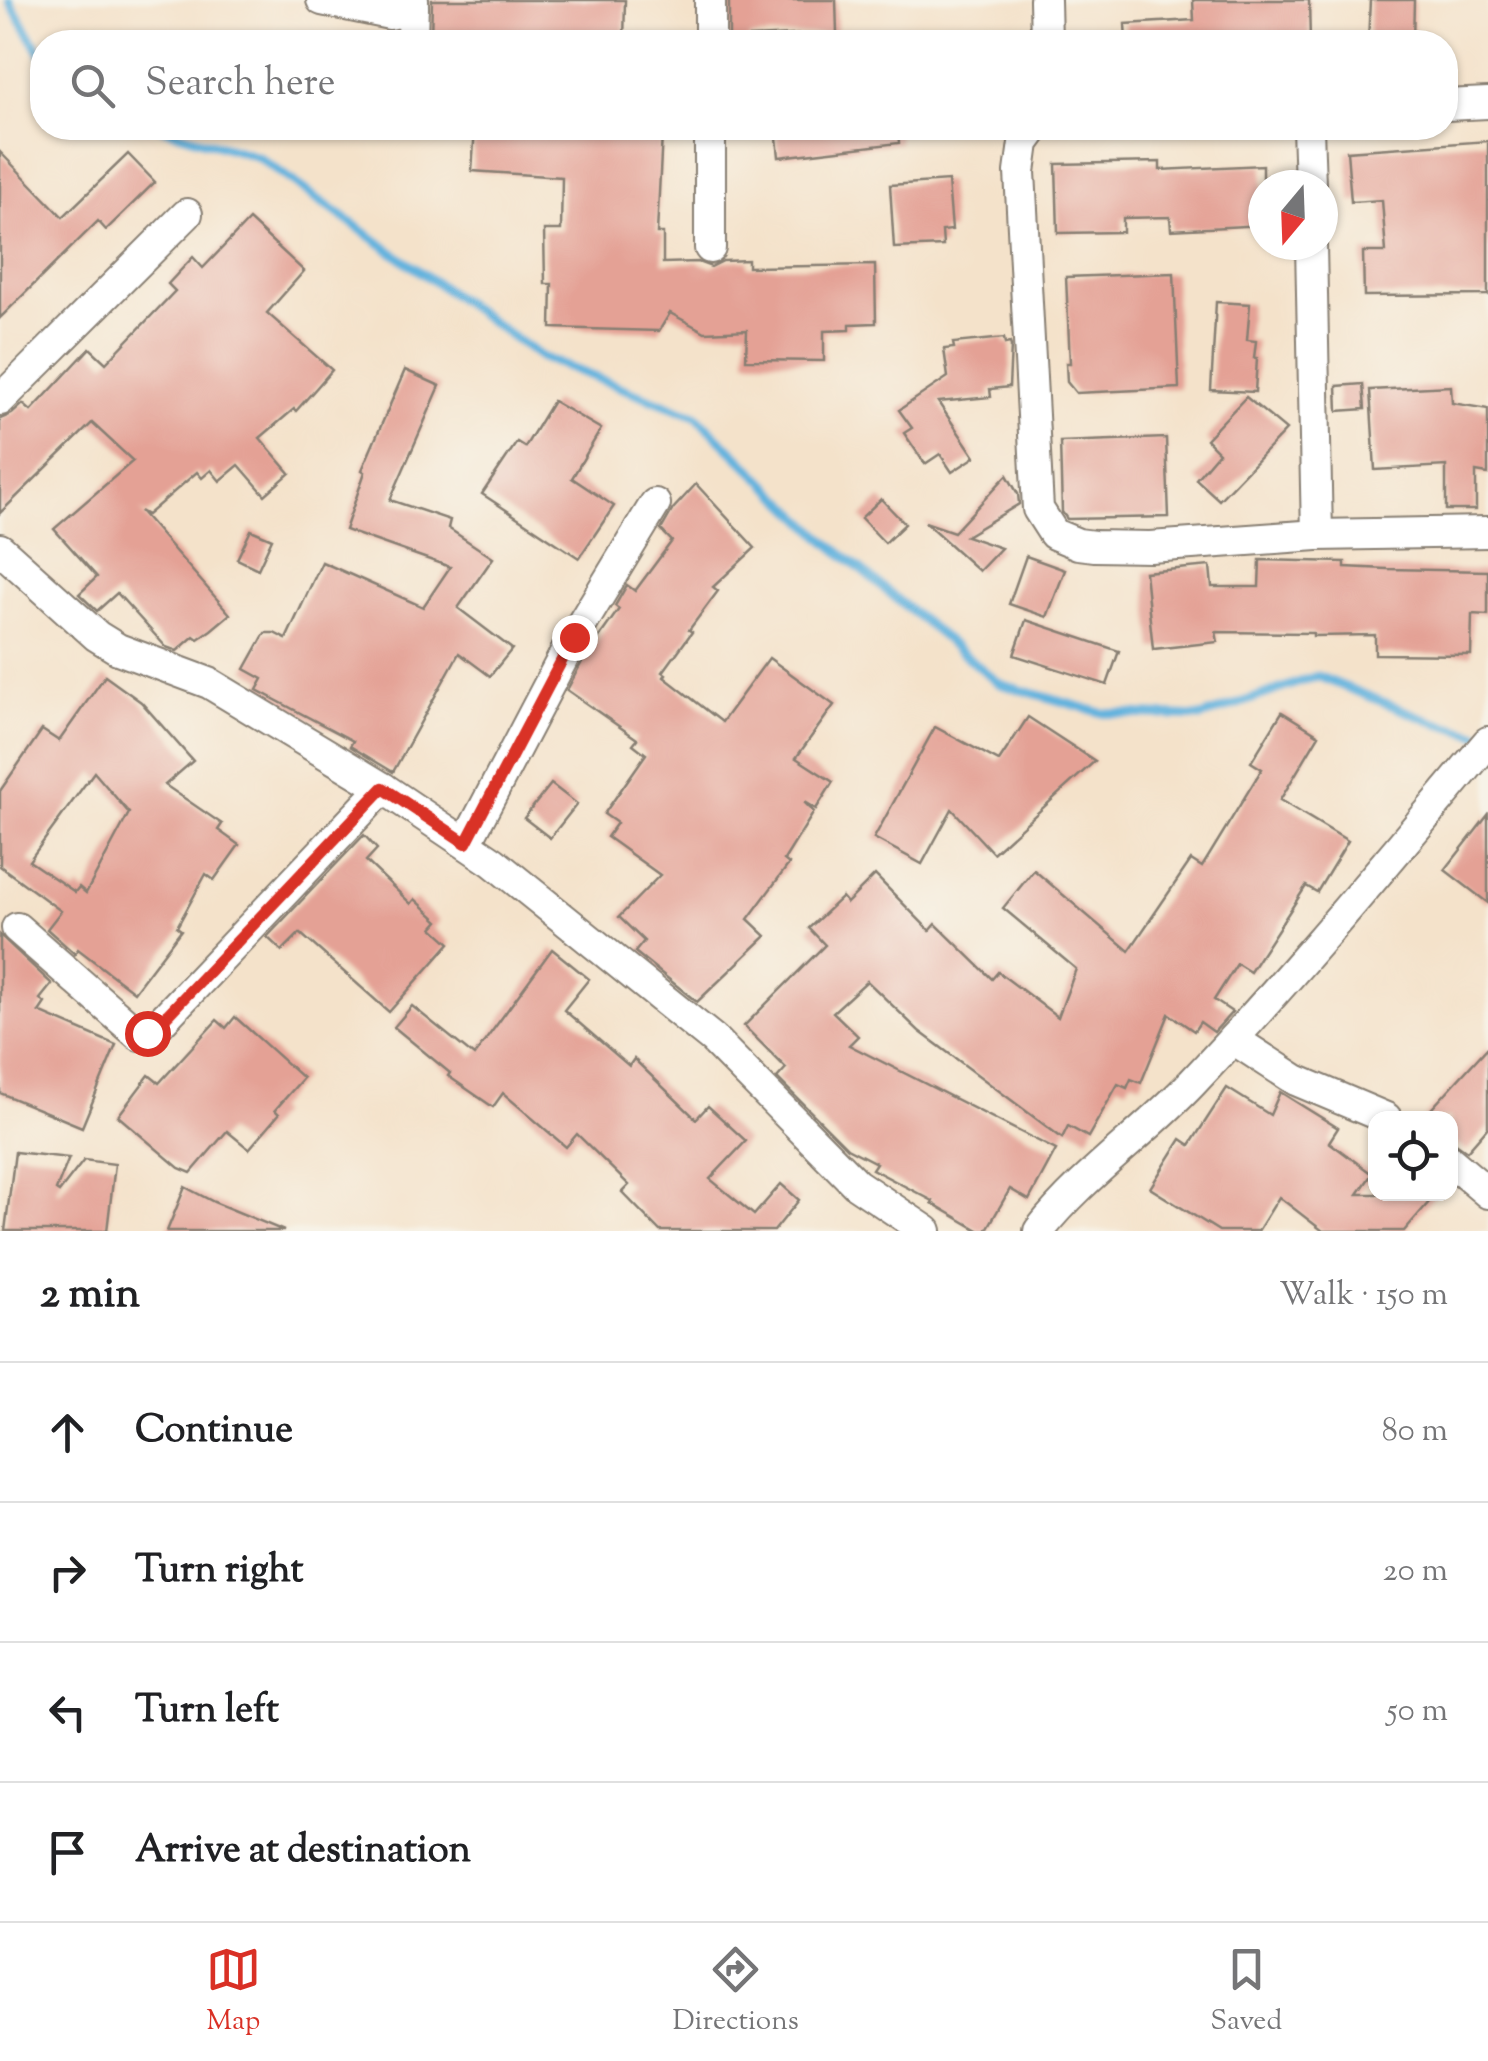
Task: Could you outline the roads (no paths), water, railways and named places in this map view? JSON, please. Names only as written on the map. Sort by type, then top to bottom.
[{"type":"street","points":[[322,0],[390,14],[413,4],[412,30]]},
{"type":"street","points":[[710,0],[710,30]]},
{"type":"street","points":[[1046,0],[1046,30]]},
{"type":"street","points":[[1458,104],[1488,102]]},
{"type":"street","points":[[710,140],[710,248]]},
{"type":"street","points":[[1026,140],[1020,172],[1038,509],[1054,534],[1078,544],[1150,547],[1318,536],[1488,532]]},
{"type":"street","points":[[1308,140],[1309,170]]},
{"type":"street","points":[[0,400],[188,214]]},
{"type":"street","points":[[1311,260],[1318,536]]},
{"type":"street","points":[[466,843],[574,637],[654,504]]},
{"type":"street","points":[[0,548],[97,636],[118,650],[209,683],[466,843],[713,1039],[856,1184],[926,1231]]},
{"type":"street","points":[[1039,1231],[1234,1039],[1488,742]]},
{"type":"street","points":[[17,928],[138,1035],[147,1033],[383,788]]},
{"type":"street","points":[[1234,1039],[1296,1080],[1369,1111]]},
{"type":"street","points":[[1458,1168],[1488,1193]]},
{"type":"waterway","points":[[9,0],[30,36]]},
{"type":"waterway","points":[[202,140],[258,157],[541,357],[696,416],[826,541],[1000,684],[1102,713],[1201,717],[1317,676],[1431,721],[1487,737]]}]
